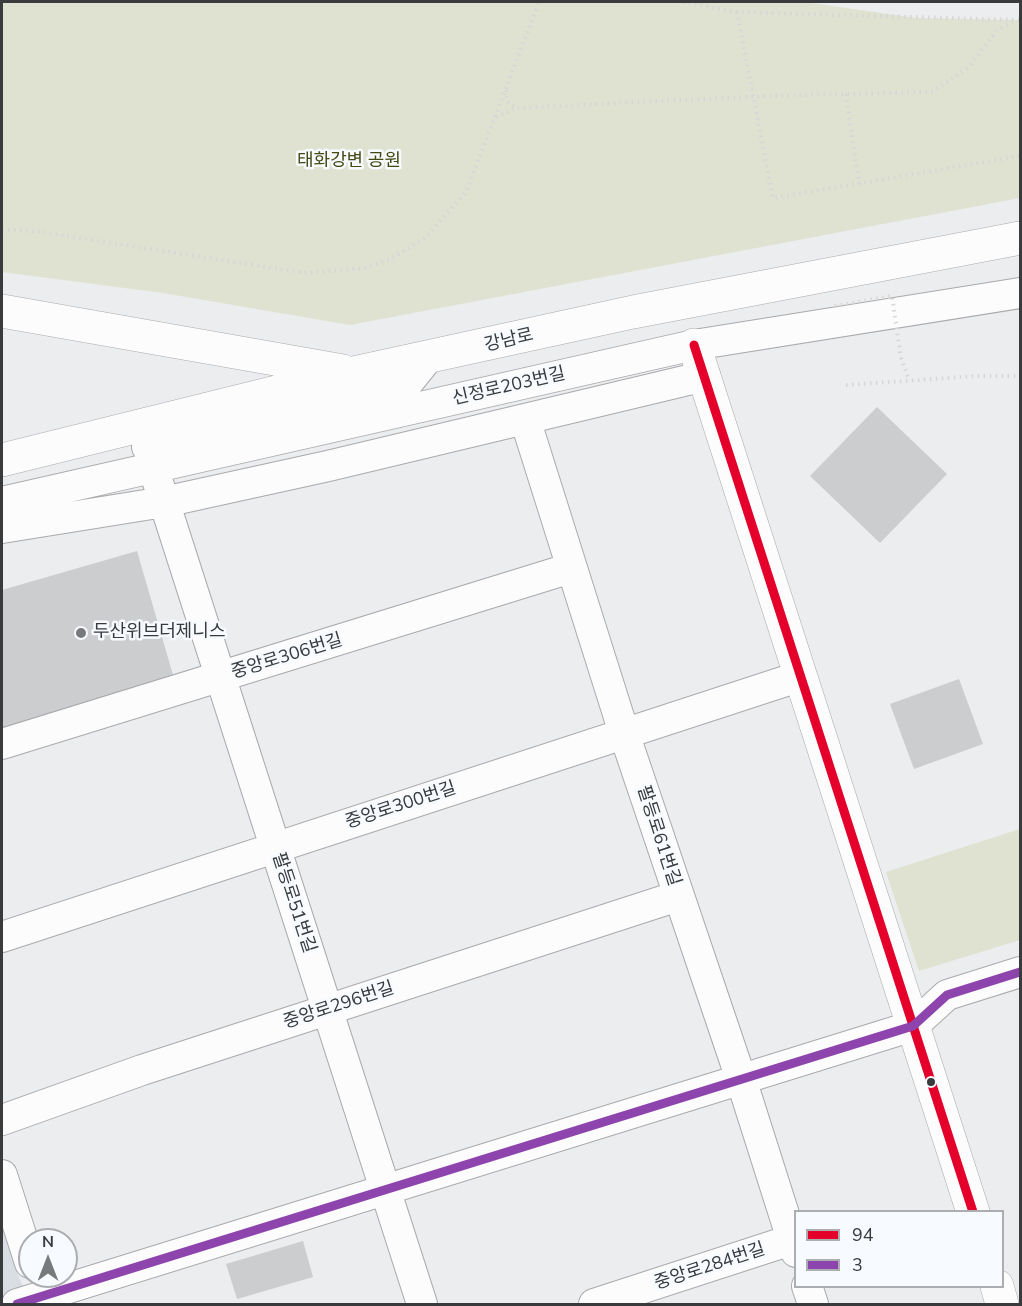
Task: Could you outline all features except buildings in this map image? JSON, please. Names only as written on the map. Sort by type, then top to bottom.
[{"type":"main road","name":"강남로","points":[[2,460],[353,373],[428,359],[633,312],[1020,238]]},
{"type":"main road","points":[[2,311],[353,373]]},
{"type":"main road","points":[[694,345],[971,1210]]},
{"type":"main road","points":[[997,1288],[1002,1305]]},
{"type":"street","name":"신정로203번길","points":[[2,502],[694,345],[1020,293]]},
{"type":"street","points":[[2,483],[407,384],[428,359]]},
{"type":"street","points":[[2,528],[164,502],[705,376]]},
{"type":"street","name":"팔등로61번길","points":[[525,419],[624,733],[741,1079],[793,1246]]},
{"type":"street","name":"팔등로51번길","points":[[153,467],[422,1305]]},
{"type":"street","name":"중앙로306번길","points":[[2,744],[571,568]]},
{"type":"street","name":"중앙로300번길","points":[[2,937],[801,675]]},
{"type":"street","name":"중앙로296번길","points":[[2,1120],[142,1070],[678,896]]},
{"type":"street","points":[[34,1296],[386,1190],[913,1026],[947,995],[1020,972]]},
{"type":"street","points":[[2,1175],[19,1228]]},
{"type":"street","name":"중앙로284번길","points":[[594,1305],[793,1246]]},
{"type":"street","points":[[807,1288],[813,1305]]},
{"type":"path","points":[[2,229],[40,232],[305,273],[364,268],[392,258],[425,238],[466,192],[539,2]]},
{"type":"path","points":[[683,2],[737,12],[1018,20]]},
{"type":"path","points":[[737,12],[773,198],[1020,156]]},
{"type":"path","points":[[994,19],[997,30]]},
{"type":"path","points":[[495,118],[517,108],[752,97],[932,92],[969,67],[997,30],[1018,20]]},
{"type":"path","points":[[506,88],[507,101],[517,108]]},
{"type":"path","points":[[846,94],[859,184]]},
{"type":"path","points":[[835,306],[892,296],[901,358],[910,380]]},
{"type":"path","points":[[846,384],[1020,376]]},
{"type":"shaded area","points":[[2,1221],[18,1275],[18,1288],[24,1288],[31,1304],[2,1304]]},
{"type":"green space","name":"태화강변 공원","points":[[2,2],[805,2],[916,18],[1020,20],[1020,198],[350,325],[163,293],[2,272]]},
{"type":"green space","points":[[1020,829],[1020,940],[919,971],[886,872]]},
{"type":"transit line","name":"94","points":[[694,345],[972,1210]]},
{"type":"transit line","name":"3","points":[[17,1304],[913,1026],[947,995],[1020,972]]},
{"type":"place","name":"두산위브더제니스","points":[[81,633]]}]
